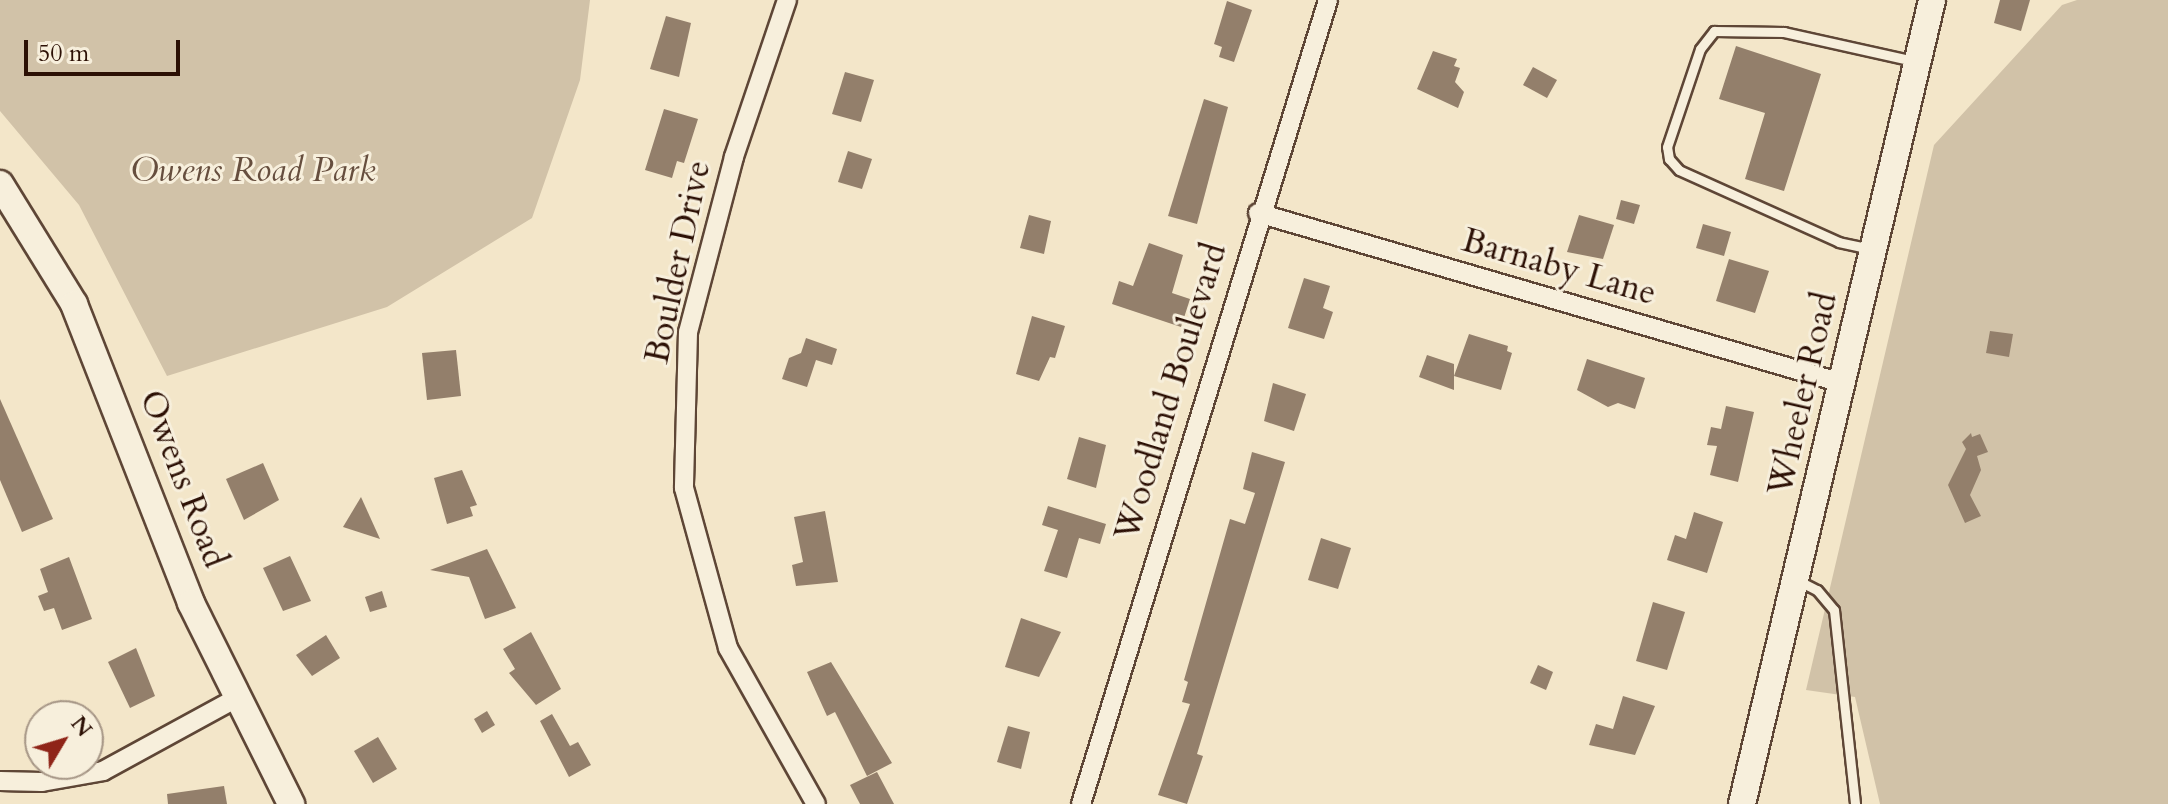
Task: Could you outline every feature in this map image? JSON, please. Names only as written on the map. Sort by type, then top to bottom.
[{"type":"main road","name":"Wheeler Road","points":[[1742,804],[1932,0]]},
{"type":"main road","name":"Owens Road","points":[[0,184],[74,304],[235,699],[291,804]]},
{"type":"street","name":"Boulder Drive","points":[[787,0],[734,157],[688,332],[684,488],[728,648],[816,804]]},
{"type":"street","name":"Woodland Boulevard","points":[[1081,804],[1258,213],[1328,0]]},
{"type":"street","name":"Barnaby Lane","points":[[1258,213],[1842,383]]},
{"type":"street","points":[[0,781],[42,782],[103,771],[235,699]]},
{"type":"lane","points":[[1874,250],[1839,242],[1679,170],[1669,159],[1667,147],[1700,49],[1714,31],[1784,32],[1917,62]]},
{"type":"lane","points":[[1797,580],[1817,590],[1834,610],[1855,804]]},
{"type":"green space","name":"Owens Road Park","points":[[0,0],[590,0],[580,80],[532,218],[387,307],[167,376],[79,205],[0,111]]},
{"type":"green space","points":[[2077,0],[2168,0],[2168,804],[1880,804],[1855,697],[1806,690],[1934,145],[2062,5]]},
{"type":"building","points":[[2000,0],[2030,0],[2021,31],[1994,23]]},
{"type":"building","points":[[1227,1],[1252,10],[1234,62],[1219,57],[1222,47],[1214,44]]},
{"type":"building","points":[[666,16],[691,23],[679,77],[650,69]]},
{"type":"building","points":[[1736,46],[1821,74],[1784,191],[1745,179],[1765,113],[1719,99]]},
{"type":"building","points":[[1433,51],[1457,59],[1454,66],[1460,68],[1455,82],[1464,92],[1458,108],[1417,89]]},
{"type":"building","points":[[1533,67],[1557,80],[1547,98],[1523,85]]},
{"type":"building","points":[[845,72],[874,80],[861,122],[832,114]]},
{"type":"building","points":[[1204,99],[1228,107],[1197,224],[1168,216]]},
{"type":"building","points":[[664,109],[698,119],[684,163],[677,161],[672,178],[645,170]]},
{"type":"building","points":[[848,151],[872,159],[862,189],[838,182]]},
{"type":"building","points":[[1621,200],[1640,205],[1634,224],[1616,219]]},
{"type":"building","points":[[1029,215],[1051,221],[1044,254],[1020,248]]},
{"type":"building","points":[[1579,215],[1614,225],[1603,259],[1567,252]]},
{"type":"building","points":[[1703,224],[1731,232],[1724,256],[1696,248]]},
{"type":"building","points":[[1149,243],[1183,255],[1172,293],[1190,299],[1181,327],[1112,304],[1119,281],[1133,286]]},
{"type":"building","points":[[1729,259],[1769,271],[1755,313],[1716,301]]},
{"type":"building","points":[[1304,278],[1330,286],[1323,308],[1333,312],[1324,339],[1288,328]]},
{"type":"building","points":[[1032,316],[1065,326],[1055,358],[1050,357],[1039,381],[1016,374]]},
{"type":"building","points":[[1990,331],[2013,334],[2009,357],[1986,353]]},
{"type":"building","points":[[1469,334],[1508,346],[1507,351],[1512,353],[1501,390],[1454,376]]},
{"type":"building","points":[[806,338],[837,349],[832,365],[816,360],[807,387],[782,379],[789,358],[801,353]]},
{"type":"building","points":[[456,350],[461,396],[427,400],[422,353]]},
{"type":"building","points":[[1427,355],[1454,364],[1454,390],[1419,377]]},
{"type":"building","points":[[1587,359],[1645,378],[1635,409],[1618,403],[1608,407],[1577,390]]},
{"type":"building","points":[[1273,383],[1306,394],[1294,431],[1264,421]]},
{"type":"building","points":[[0,399],[53,519],[22,532],[0,480]]},
{"type":"building","points":[[1726,406],[1754,412],[1738,482],[1710,475],[1717,446],[1707,445],[1711,427],[1721,429]]},
{"type":"building","points":[[1971,433],[1972,437],[1980,434],[1988,452],[1977,456],[1981,470],[1970,495],[1981,516],[1965,523],[1948,485],[1966,449],[1962,442]]},
{"type":"building","points":[[1079,437],[1106,445],[1096,488],[1067,479]]},
{"type":"building","points":[[1252,452],[1285,462],[1197,754],[1203,756],[1187,804],[1158,795],[1190,704],[1182,702],[1188,682],[1184,680],[1230,519],[1245,524],[1255,493],[1243,489]]},
{"type":"building","points":[[263,463],[279,500],[244,520],[226,479]]},
{"type":"building","points":[[462,470],[477,505],[470,507],[473,516],[447,524],[434,478]]},
{"type":"building","points":[[361,497],[380,539],[343,527]]},
{"type":"building","points":[[1048,506],[1106,524],[1100,544],[1079,538],[1067,578],[1044,571],[1058,530],[1042,525]]},
{"type":"building","points":[[825,511],[838,582],[796,586],[792,565],[803,562],[794,517]]},
{"type":"building","points":[[1694,512],[1723,522],[1707,573],[1667,560],[1675,535],[1686,539]]},
{"type":"building","points":[[1321,538],[1351,548],[1338,589],[1308,580]]},
{"type":"building","points":[[487,549],[516,608],[485,619],[469,577],[430,570]]},
{"type":"building","points":[[290,556],[311,601],[283,611],[263,568]]},
{"type":"building","points":[[69,557],[92,619],[62,630],[54,608],[44,611],[38,596],[48,592],[40,569]]},
{"type":"building","points":[[382,591],[387,607],[370,612],[365,597]]},
{"type":"building","points":[[1653,602],[1685,612],[1667,670],[1636,661]]},
{"type":"building","points":[[1021,618],[1061,632],[1039,677],[1005,667]]},
{"type":"building","points":[[531,632],[561,689],[536,705],[509,673],[515,669],[503,649]]},
{"type":"building","points":[[326,635],[340,658],[312,676],[296,655]]},
{"type":"building","points":[[136,648],[155,696],[130,708],[108,662]]},
{"type":"building","points":[[831,662],[892,763],[867,776],[835,712],[827,716],[807,672]]},
{"type":"building","points":[[1538,665],[1553,672],[1546,690],[1530,683]]},
{"type":"building","points":[[1623,696],[1655,706],[1635,755],[1589,745],[1596,724],[1613,729]]},
{"type":"building","points":[[487,711],[495,725],[482,733],[474,719]]},
{"type":"building","points":[[552,714],[570,746],[578,742],[591,765],[569,777],[540,721]]},
{"type":"building","points":[[1008,726],[1030,732],[1021,769],[997,762]]},
{"type":"building","points":[[378,737],[397,769],[373,783],[354,751]]},
{"type":"building","points":[[877,772],[894,804],[860,804],[850,785]]},
{"type":"building","points":[[224,786],[227,804],[168,804],[167,794]]}]
